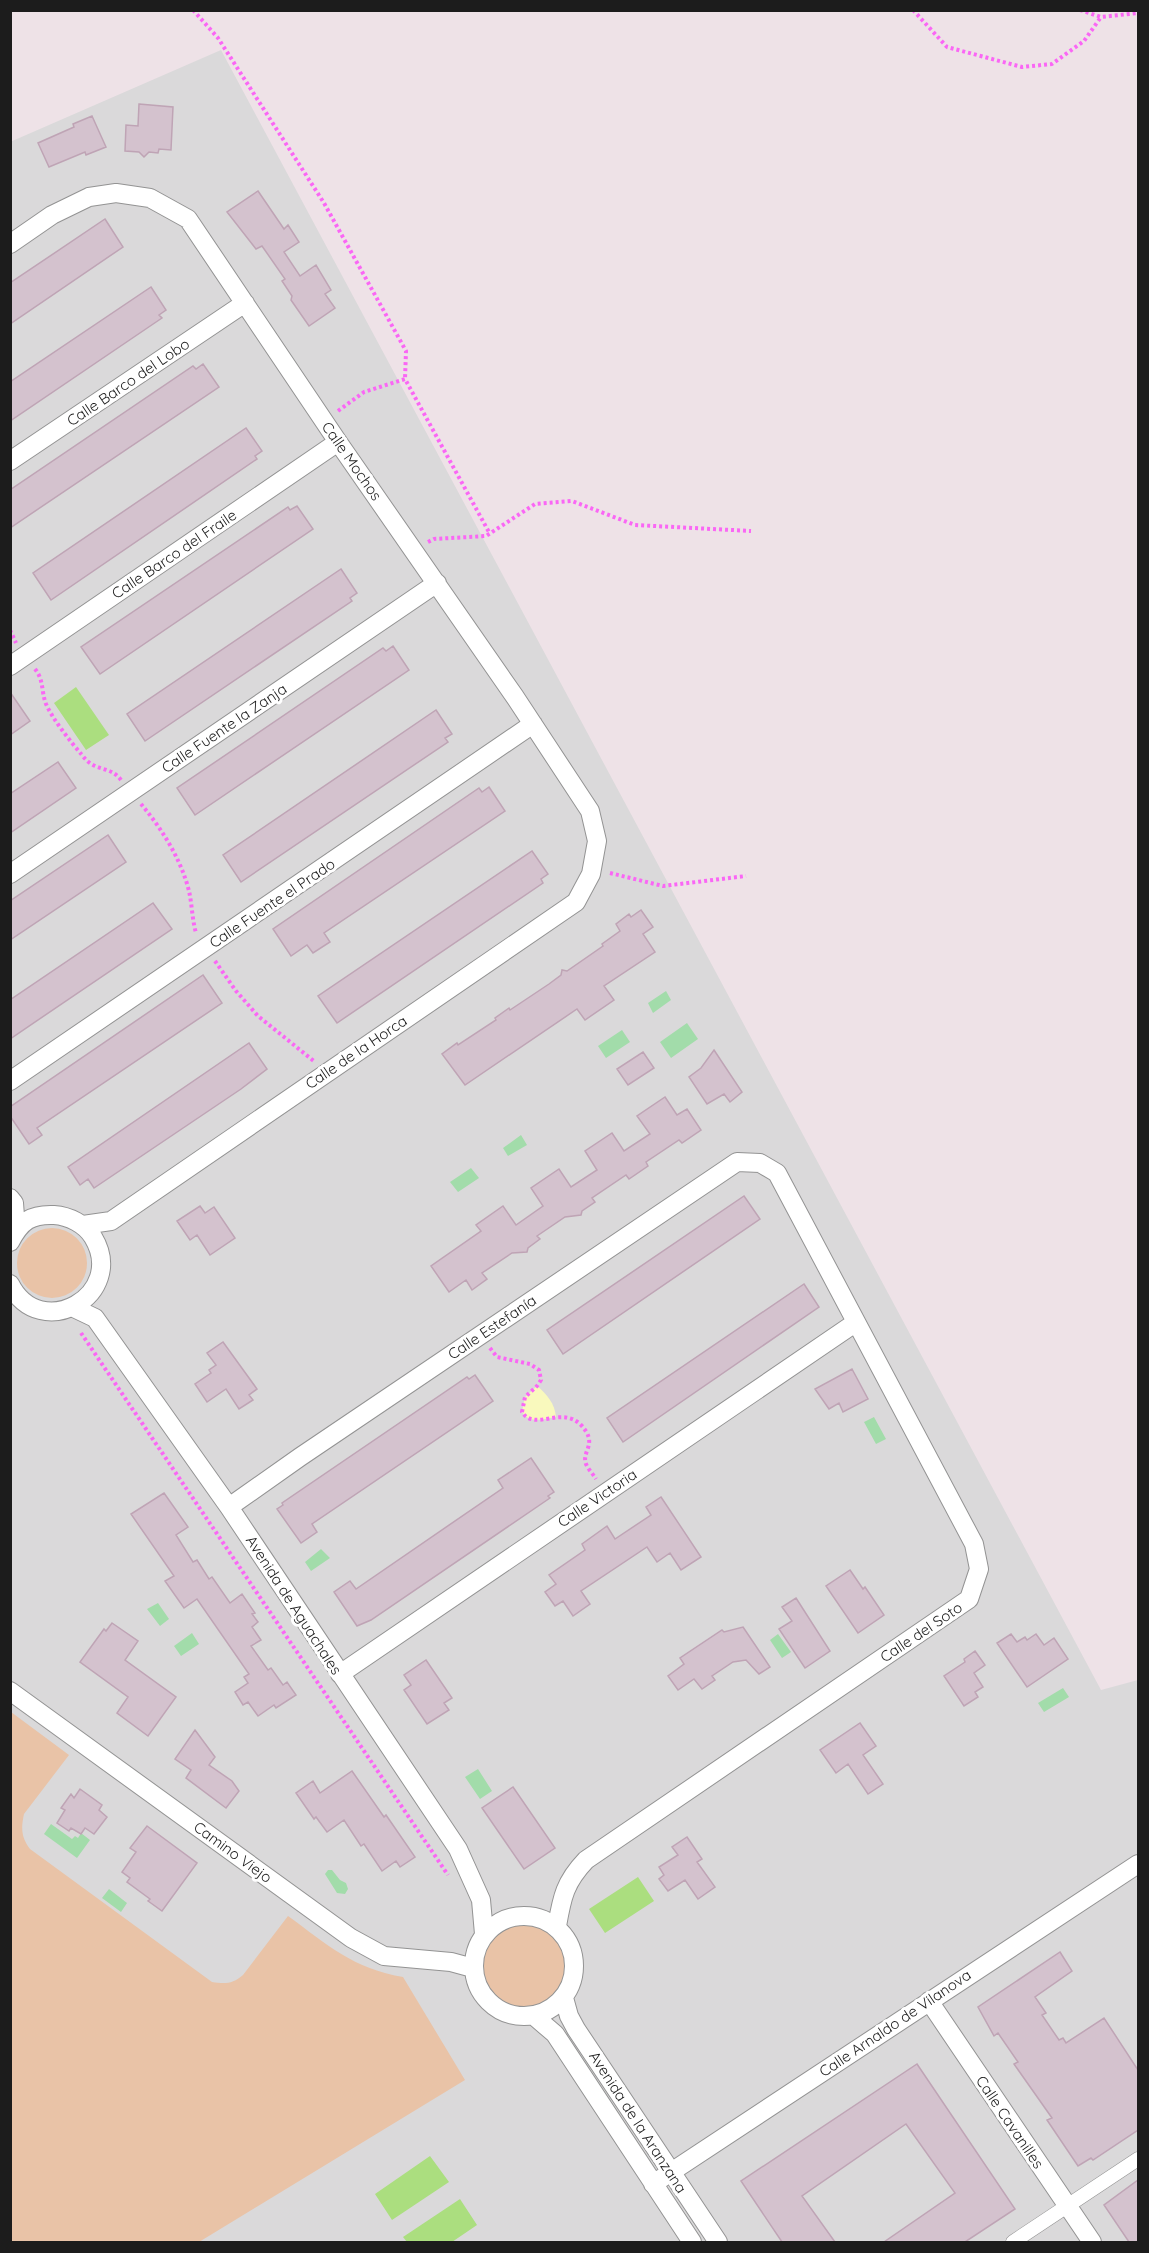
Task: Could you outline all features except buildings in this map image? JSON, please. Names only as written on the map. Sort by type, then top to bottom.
[{"type":"street","name":"Calle Mochos","points":[[10,243],[52,215],[89,197],[116,193],[150,198],[188,219],[590,811],[597,841],[591,874]]},
{"type":"street","name":"Calle Barco del Lobo","points":[[10,460],[245,303]]},
{"type":"street","name":"Calle Barco del Fraile","points":[[18,661],[338,442]]},
{"type":"street","name":"Calle Fuente la Zanja","points":[[10,874],[437,583]]},
{"type":"street","name":"Calle Fuente el Prado","points":[[10,1081],[533,724]]},
{"type":"street","name":"Calle de la Horca","points":[[83,1225],[111,1221],[576,902],[591,874]]},
{"type":"street","name":"Calle Estefanía","points":[[229,1507],[737,1162],[760,1163]]},
{"type":"street","name":"Calle del Soto","points":[[540,1918],[563,1893],[574,1873],[586,1860],[969,1599],[979,1569],[974,1544],[777,1173],[760,1163]]},
{"type":"street","points":[[12,1290],[26,1304],[39,1310],[54,1312],[74,1308],[92,1293],[101,1270],[98,1245],[91,1233],[83,1225],[62,1216],[40,1215],[12,1201],[14,1236]]},
{"type":"street","points":[[14,1236],[26,1221],[40,1215]]},
{"type":"street","name":"Calle de la Horca","points":[[98,1245],[111,1221]]},
{"type":"street","points":[[92,1293],[94,1318]]},
{"type":"street","name":"Avenida de Aguachales","points":[[74,1308],[94,1318],[229,1507],[419,1788],[458,1849],[481,1900],[484,1934]]},
{"type":"street","name":"Calle Victoria","points":[[340,1674],[855,1323]]},
{"type":"street","name":"Camino Viejo","points":[[10,1691],[351,1938],[384,1956],[451,1962],[473,1968]]},
{"type":"street","name":"Calle Arnaldo de Vilanova","points":[[653,2184],[1138,1864]]},
{"type":"street","name":"Calle del Soto","points":[[557,1926],[563,1893]]},
{"type":"street","name":"Avenida de Aguachales","points":[[481,1900],[504,1920]]},
{"type":"street","points":[[513,1917],[540,1918],[557,1926],[566,1937],[575,1959],[574,1978],[564,1998],[550,2010],[534,2016],[513,2016],[493,2006],[481,1992],[473,1968],[476,1951],[484,1934],[504,1920],[513,1917]]},
{"type":"street","name":"Avenida de la Aranzana","points":[[564,1998],[569,2016],[576,2029],[717,2242]]},
{"type":"street","name":"Calle Cavanilles","points":[[929,2001],[1092,2242]]},
{"type":"street","name":"Avenida de la Aranzana","points":[[534,2016],[555,2034],[692,2242]]},
{"type":"street","points":[[1013,2242],[1068,2208],[1138,2159]]},
{"type":"path","points":[[193,10],[218,38],[324,203],[406,351],[405,379],[490,534]]},
{"type":"path","points":[[913,10],[947,48],[1022,67],[1052,64],[1084,41],[1101,17]]},
{"type":"path","points":[[1080,10],[1101,17],[1138,13]]},
{"type":"path","points":[[325,422],[364,392],[405,379]]},
{"type":"path","points":[[413,549],[434,539],[486,536],[535,504],[572,501],[635,525],[751,531]]},
{"type":"path","points":[[10,630],[18,661],[42,678],[47,706],[83,757],[91,766],[117,774],[153,819],[181,867],[189,890],[195,932],[236,992],[258,1016],[312,1058],[325,1074]]},
{"type":"path","points":[[591,874],[614,873],[663,886],[746,876]]},
{"type":"path","points":[[480,1335],[497,1358],[531,1364],[539,1370],[541,1380],[525,1396],[522,1412],[525,1417],[532,1420],[560,1416],[571,1418],[581,1425],[589,1436],[590,1448],[585,1457],[586,1465],[605,1493]]},
{"type":"shaded area","points":[[221,50],[1101,1690],[1138,1680],[1138,2242],[11,2242],[10,142]]},
{"type":"shaded area","points":[[76,687],[109,735],[86,750],[54,703]]},
{"type":"shaded area","points":[[666,991],[671,1000],[653,1013],[648,1003]]},
{"type":"shaded area","points":[[687,1023],[698,1039],[671,1058],[660,1042]]},
{"type":"shaded area","points":[[622,1030],[630,1042],[606,1058],[598,1046]]},
{"type":"shaded area","points":[[521,1135],[527,1145],[508,1156],[503,1148]]},
{"type":"shaded area","points":[[471,1168],[479,1178],[458,1192],[450,1182]]},
{"type":"shaded area","points":[[45,1228],[59,1228],[72,1234],[81,1243],[87,1256],[85,1276],[77,1288],[59,1298],[45,1298],[32,1292],[23,1283],[17,1270],[17,1256],[23,1243],[32,1234]]},
{"type":"shaded area","points":[[537,1386],[550,1400],[556,1417],[533,1419],[522,1412],[525,1397]]},
{"type":"shaded area","points":[[874,1417],[886,1439],[876,1444],[864,1422]]},
{"type":"shaded area","points":[[321,1549],[330,1558],[311,1571],[305,1562]]},
{"type":"shaded area","points":[[158,1603],[169,1619],[160,1626],[147,1609]]},
{"type":"shaded area","points":[[192,1633],[199,1644],[181,1656],[174,1646]]},
{"type":"shaded area","points":[[778,1634],[791,1652],[782,1658],[770,1640]]},
{"type":"shaded area","points":[[1063,1688],[1069,1697],[1044,1712],[1038,1703]]},
{"type":"shaded area","points":[[11,1712],[69,1755],[24,1814],[22,1832],[30,1849],[212,1982],[229,1983],[243,1975],[288,1916],[341,1954],[369,1968],[403,1977],[465,2080],[199,2242],[11,2242]]},
{"type":"shaded area","points":[[478,1769],[492,1791],[480,1799],[465,1777]]},
{"type":"shaded area","points":[[51,1824],[72,1839],[75,1836],[78,1838],[81,1833],[90,1840],[77,1858],[44,1834]]},
{"type":"shaded area","points":[[328,1870],[332,1870],[340,1880],[346,1883],[348,1889],[345,1894],[337,1893],[325,1874]]},
{"type":"shaded area","points":[[638,1877],[654,1901],[605,1933],[589,1909]]},
{"type":"shaded area","points":[[109,1889],[127,1903],[121,1912],[102,1898]]},
{"type":"shaded area","points":[[516,1925],[532,1925],[548,1932],[559,1943],[566,1959],[563,1983],[554,1997],[532,2009],[516,2009],[500,2002],[489,1991],[482,1975],[482,1959],[489,1943],[500,1932]]},
{"type":"shaded area","points":[[430,2156],[449,2182],[392,2220],[375,2194]]},
{"type":"shaded area","points":[[460,2199],[477,2225],[452,2242],[407,2242],[403,2237]]}]
